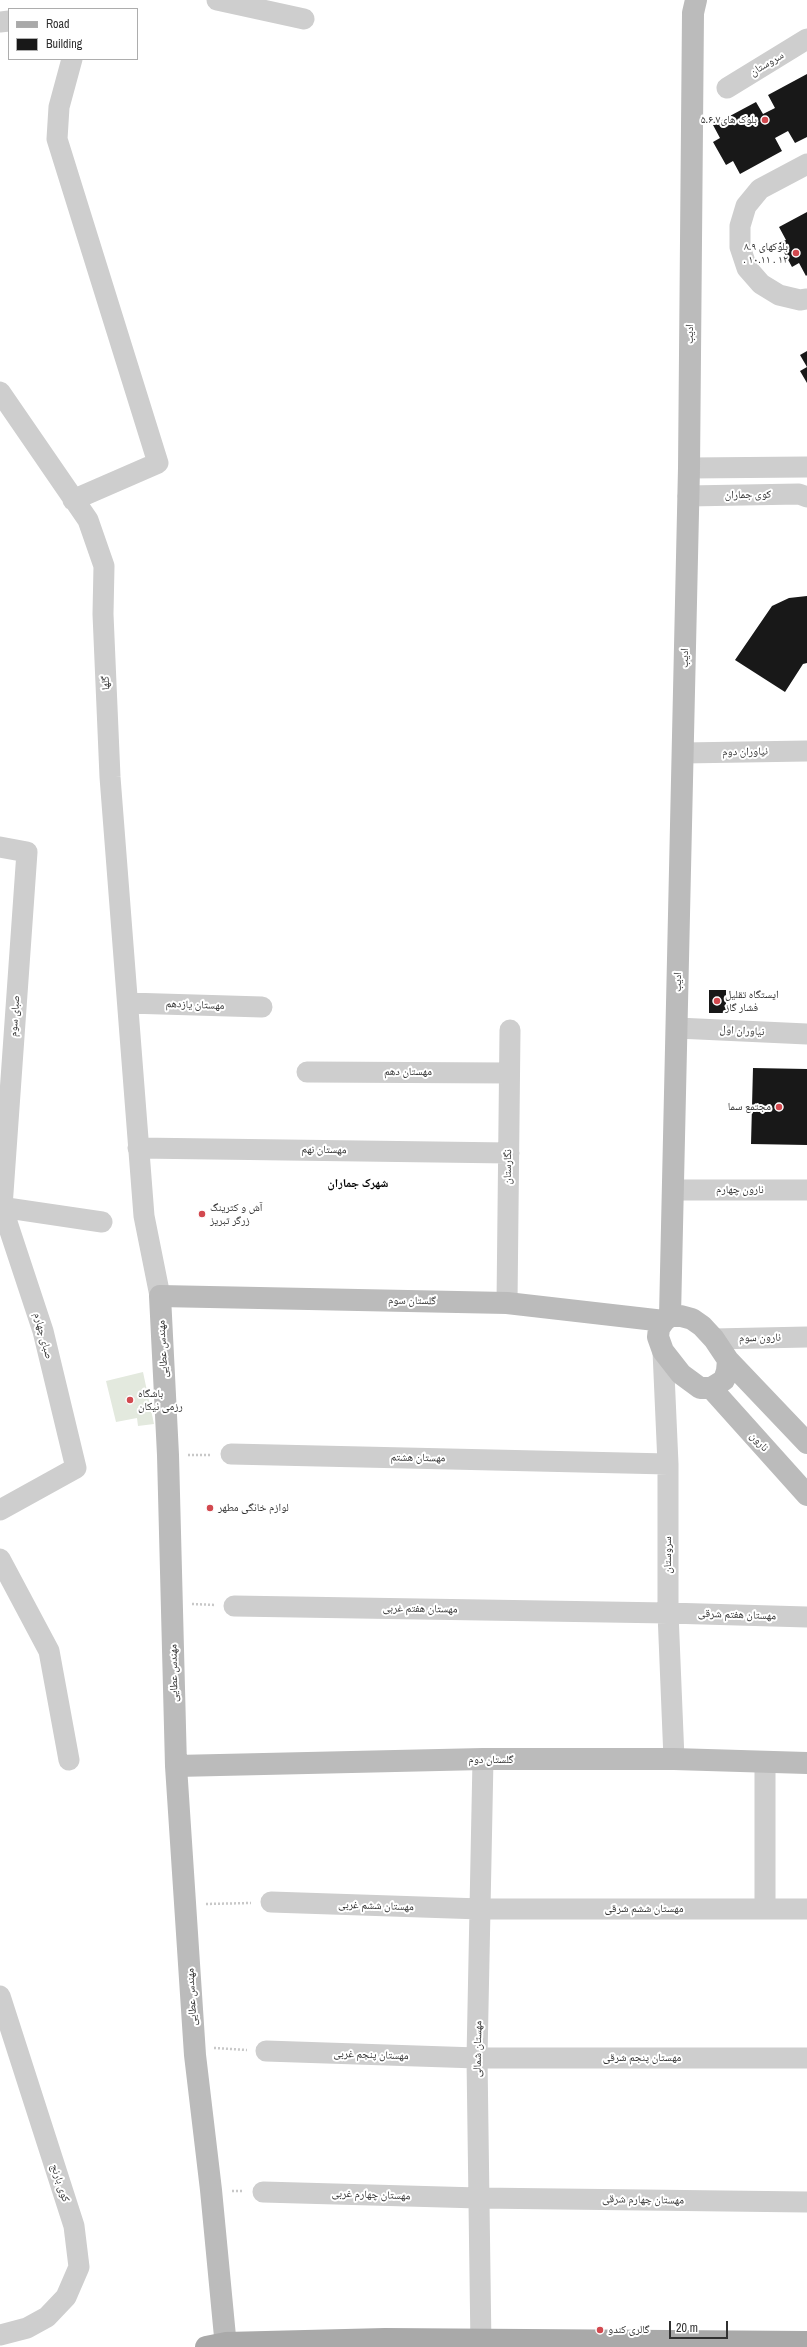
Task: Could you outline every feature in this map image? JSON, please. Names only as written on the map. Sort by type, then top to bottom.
[{"type":"main road","points":[[219,2346],[481,2343],[807,2342]]},
{"type":"street","points":[[217,0],[304,20]]},
{"type":"street","name":"ادیب","points":[[667,1318],[673,1190],[677,1028],[689,468],[693,13],[696,0]]},
{"type":"street","name":"سروستان","points":[[727,88],[807,39]]},
{"type":"street","points":[[72,60],[59,107],[58,139],[158,463],[74,500]]},
{"type":"street","points":[[807,164],[760,189],[746,206],[740,226],[740,247],[747,268],[761,284],[779,295],[800,300],[807,299]]},
{"type":"street","name":"گلها","points":[[0,392],[88,520],[104,566],[103,614],[110,777],[128,1003]]},
{"type":"street","points":[[689,468],[807,467]]},
{"type":"street","name":"کوی جماران","points":[[688,496],[799,494],[807,497]]},
{"type":"street","name":"نیاوران دوم","points":[[683,753],[807,751]]},
{"type":"street","name":"صبای سوم","points":[[0,847],[27,852],[1,1207]]},
{"type":"street","name":"مهستان یازدهم","points":[[128,1003],[262,1007]]},
{"type":"street","name":"مهندس عطایی","points":[[128,1003],[144,1216],[160,1296],[168,1455],[173,1602],[176,1766],[195,2047],[211,2190],[219,2346]]},
{"type":"street","name":"نیاوران اول","points":[[677,1028],[807,1034]]},
{"type":"street","name":"نگارستان","points":[[507,1303],[510,1030]]},
{"type":"street","name":"مهستان دهم","points":[[307,1072],[509,1073]]},
{"type":"street","name":"مهستان نهم","points":[[138,1148],[509,1153]]},
{"type":"street","name":"نارون چهارم","points":[[673,1190],[807,1190]]},
{"type":"street","points":[[1,1207],[102,1222]]},
{"type":"street","name":"صبای چهارم","points":[[0,1510],[76,1468],[43,1331],[1,1207]]},
{"type":"street","name":"گلستان سوم","points":[[160,1296],[507,1303],[667,1318]]},
{"type":"street","points":[[728,1360],[724,1380],[711,1388],[700,1388],[692,1384],[681,1374],[663,1351],[658,1337],[659,1328],[667,1318],[692,1319],[702,1326],[714,1339],[728,1360],[807,1443]]},
{"type":"street","name":"نارون سوم","points":[[714,1339],[807,1337]]},
{"type":"street","name":"سروستان","points":[[663,1351],[668,1464],[668,1613],[674,1759]]},
{"type":"street","name":"نارون","points":[[711,1388],[807,1495]]},
{"type":"street","name":"مهستان هشتم","points":[[232,1454],[668,1464]]},
{"type":"street","points":[[0,1559],[49,1651],[69,1760]]},
{"type":"street","name":"مهستان هفتم غربی","points":[[234,1606],[668,1613]]},
{"type":"street","name":"مهستان هفتم شرقی","points":[[668,1613],[807,1617]]},
{"type":"street","name":"گلستان دوم","points":[[176,1766],[483,1759],[576,1761],[674,1759],[807,1763]]},
{"type":"street","name":"مهستان شمالی","points":[[481,2343],[477,2058],[483,1759]]},
{"type":"street","points":[[765,1762],[765,1909]]},
{"type":"street","name":"مهستان ششم غربی","points":[[271,1902],[481,1909]]},
{"type":"street","name":"مهستان ششم شرقی","points":[[481,1909],[807,1909]]},
{"type":"street","name":"کوی بارنج","points":[[0,1996],[74,2226],[79,2267],[66,2297],[47,2317],[27,2328],[0,2334]]},
{"type":"street","name":"مهستان پنجم غربی","points":[[266,2051],[477,2058]]},
{"type":"street","name":"مهستان پنجم شرقی","points":[[477,2058],[807,2058]]},
{"type":"street","name":"مهستان چهارم غربی","points":[[264,2192],[479,2198]]},
{"type":"street","name":"مهستان چهارم شرقی","points":[[479,2198],[807,2202]]},
{"type":"path","points":[[168,1455],[232,1454]]},
{"type":"path","points":[[173,1602],[234,1606]]},
{"type":"path","points":[[186,1904],[271,1902]]},
{"type":"path","points":[[195,2047],[266,2051]]},
{"type":"path","points":[[211,2190],[264,2192]]},
{"type":"shaded area","name":"باشگاه رزمی نیکان","points":[[143,1372],[154,1424],[138,1426],[137,1418],[116,1422],[106,1381]]},
{"type":"building","name":"بلوک های۵.۶.۷","points":[[807,74],[807,137],[795,143],[788,131],[775,138],[782,151],[740,174],[733,161],[726,165],[713,142],[720,138],[713,125],[756,102],[763,114],[775,108],[768,95]]},
{"type":"building","name":"بلوکهای ۸.۹ . ۱۰.۱۱ . ۱۲","points":[[807,212],[806,276],[799,263],[792,267],[779,243],[786,240],[779,227]]},
{"type":"building","points":[[807,351],[807,367],[800,355]]},
{"type":"building","points":[[807,367],[807,383],[800,371]]},
{"type":"building","points":[[807,596],[807,663],[803,664],[785,692],[735,660],[772,606],[789,598]]},
{"type":"building","name":"ایستگاه تقلیل فشار گاز","points":[[709,990],[726,990],[726,1013],[709,1013]]},
{"type":"building","name":"مجتمع سما","points":[[753,1068],[807,1069],[807,1145],[751,1144]]},
{"type":"place","name":"بلوک های۵.۶.۷","points":[[765,120]]},
{"type":"place","name":"بلوکهای ۸.۹ . ۱۰.۱۱ . ۱۲","points":[[796,253]]},
{"type":"place","name":"ایستگاه تقلیل فشار گاز","points":[[717,1001]]},
{"type":"place","name":"مجتمع سما","points":[[779,1107]]},
{"type":"place","name":"آش و کترینگ زرگر تبریز","points":[[202,1214]]},
{"type":"place","name":"باشگاه رزمی نیکان","points":[[130,1400]]},
{"type":"place","name":"لوازم خانگی مطهر","points":[[210,1508]]},
{"type":"place","name":"گالری کندو","points":[[600,2330]]},
{"type":"district","name":"شهرک جماران","points":[[358,1184]]}]
